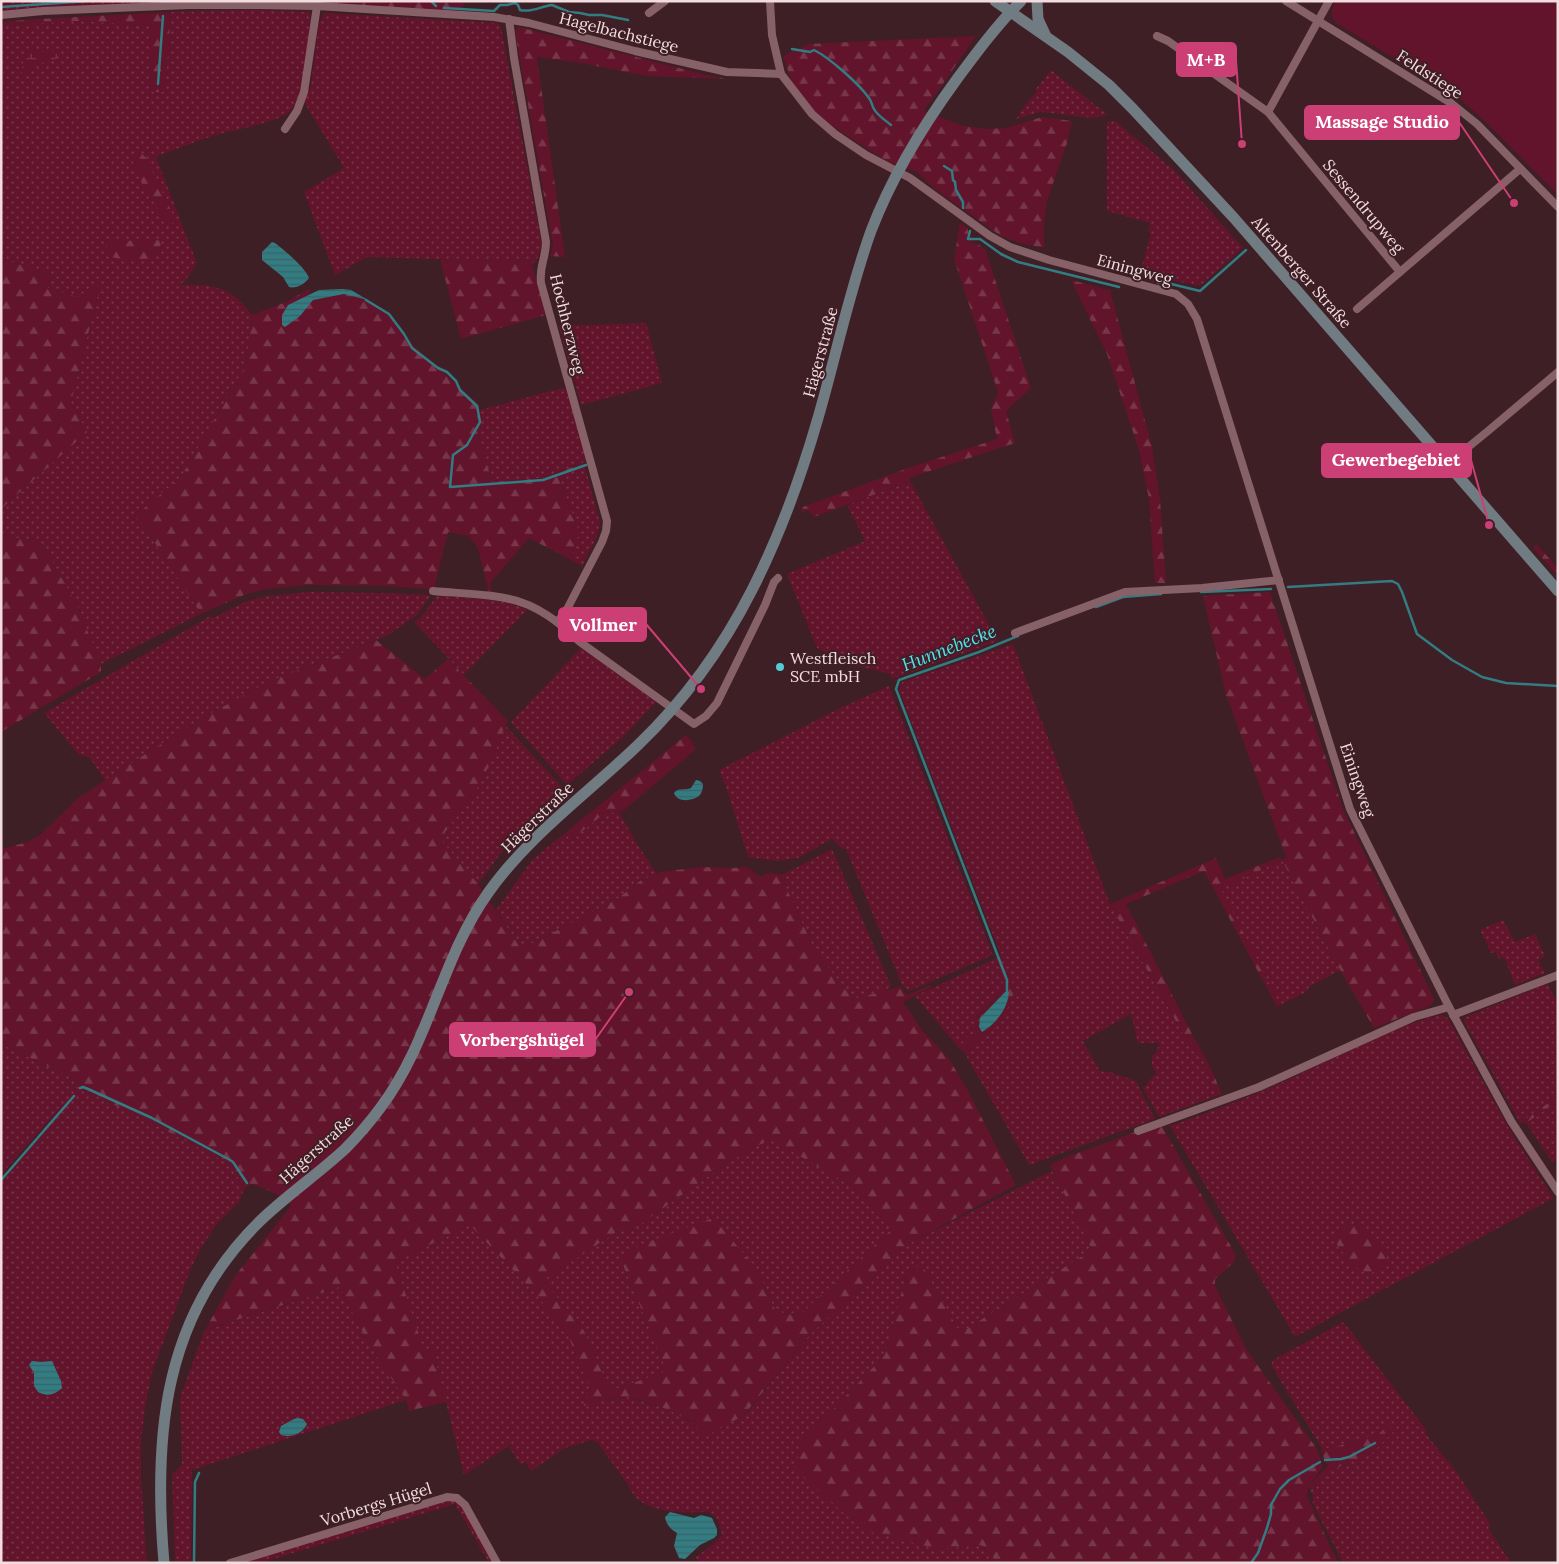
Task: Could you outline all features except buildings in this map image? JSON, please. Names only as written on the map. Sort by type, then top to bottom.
[{"type":"main road","name":"Altenberger Straße","points":[[995,1],[1046,36],[1109,85],[1187,165],[1558,591]]},
{"type":"main road","name":"Hägerstraße","points":[[164,1563],[160,1477],[161,1440],[165,1410],[172,1375],[180,1349],[210,1284],[250,1231],[274,1208],[346,1148],[382,1106],[409,1063],[427,1023],[447,970],[466,930],[486,896],[505,871],[544,829],[627,755],[673,708],[702,672],[734,623],[775,541],[796,489],[870,236],[897,171],[918,135],[945,96],[997,26],[1021,1]]},
{"type":"main road","points":[[1037,1],[1038,18],[1046,36]]},
{"type":"street","points":[[649,13],[665,1]]},
{"type":"street","points":[[770,1],[771,26],[781,74]]},
{"type":"street","name":"Feldstiege","points":[[1286,1],[1451,103],[1477,124],[1558,207]]},
{"type":"street","points":[[1268,112],[1329,1]]},
{"type":"street","name":"Hagelbachstiege","points":[[1,15],[43,11],[188,5],[258,5],[317,6],[509,19],[717,70],[737,74],[781,74]]},
{"type":"street","points":[[285,129],[300,105],[304,92],[317,6]]},
{"type":"street","name":"Hochherzweg","points":[[509,19],[546,242],[541,266],[541,283],[607,521],[602,542],[565,613],[557,622]]},
{"type":"street","name":"Sessendrupweg","points":[[1157,36],[1168,41],[1268,112],[1400,272]]},
{"type":"street","name":"Einingweg","points":[[781,74],[800,101],[822,124],[866,155],[910,178],[990,236],[1010,247],[1042,258],[1176,294],[1188,304],[1197,319],[1350,809],[1453,1015],[1511,1121],[1558,1192]]},
{"type":"street","name":"Sessendrupweg","points":[[1357,309],[1520,169]]},
{"type":"street","points":[[1448,465],[1558,372]]},
{"type":"street","points":[[433,591],[488,596],[516,601],[534,607],[557,622],[592,652],[694,724],[706,716],[717,703],[774,582],[778,578]]},
{"type":"street","points":[[1015,633],[1125,592],[1202,588],[1279,580]]},
{"type":"street","points":[[1453,1015],[1558,975]]},
{"type":"street","points":[[1138,1131],[1259,1087],[1414,1017],[1449,1007]]},
{"type":"street","name":"Vorbergs Hügel","points":[[230,1563],[447,1497],[456,1498],[465,1505],[497,1563]]},
{"type":"green space","points":[[1,1],[203,1],[1,13]]},
{"type":"green space","points":[[222,1],[464,1],[467,2],[456,12]]},
{"type":"green space","points":[[1336,1],[1558,1],[1558,195],[1488,124],[1461,100],[1336,23],[1332,17],[1332,12]]},
{"type":"green space","points":[[252,10],[310,12],[308,47],[303,77],[300,91],[292,109],[277,119],[266,123],[210,137],[156,157],[197,263],[186,280],[180,285],[203,285],[221,289],[237,298],[252,315],[249,344],[243,370],[181,477],[135,516],[140,520],[201,614],[101,664],[76,603],[42,544],[4,535],[1,531],[1,509],[87,432],[71,402],[97,298],[104,286],[91,288],[78,297],[48,288],[51,274],[1,259],[1,26],[82,21],[151,25],[149,91],[165,92],[171,12]]},
{"type":"green space","points":[[171,12],[165,92],[149,92],[150,25],[82,21],[1,26],[1,22]]},
{"type":"green space","points":[[323,13],[498,23],[501,27],[542,246],[536,262],[367,257],[335,275],[304,192],[344,168],[304,102],[311,85],[319,24]]},
{"type":"green space","points":[[519,27],[710,76],[729,79],[646,76],[581,63],[537,57],[565,257],[550,256],[553,246],[515,31]]},
{"type":"green space","points":[[976,36],[924,111],[963,126],[987,129],[1006,128],[1042,117],[1072,121],[1067,143],[1047,201],[1044,223],[1044,248],[1020,243],[1001,236],[935,189],[917,172],[887,161],[813,114],[794,89],[783,56],[808,44]]},
{"type":"green space","points":[[29,51],[53,52],[57,54],[57,58],[35,65],[28,73],[23,74],[23,61]]},
{"type":"green space","points":[[1051,70],[1108,115],[1092,118],[1041,112],[1016,119]]},
{"type":"green space","points":[[1115,121],[1174,170],[1243,248],[1200,286],[1156,277],[1154,282],[1139,277],[1151,233],[1148,232],[1150,223],[1107,211],[1107,122]]},
{"type":"green space","points":[[142,154],[146,158],[176,221],[168,226],[133,167],[133,158]]},
{"type":"green space","points":[[960,223],[967,228],[973,243],[985,249],[1031,388],[1006,411],[1015,443],[909,478],[910,481],[814,517],[808,510],[801,513],[803,507],[908,468],[997,439],[991,409],[998,392],[954,259]]},
{"type":"green space","points":[[162,240],[159,249],[148,258],[133,260],[108,257],[106,241]]},
{"type":"green space","points":[[1,259],[51,274],[48,288],[77,297],[91,288],[105,285],[97,298],[71,402],[87,432],[1,509]]},
{"type":"green space","points":[[440,259],[536,262],[532,265],[546,315],[461,339]]},
{"type":"green space","points":[[1071,280],[1110,290],[1152,447],[1160,500],[1166,583],[1155,583],[1149,499],[1139,450],[1107,354]]},
{"type":"green space","points":[[309,289],[312,295],[351,290],[389,314],[414,346],[478,404],[480,410],[476,411],[478,422],[476,426],[492,482],[542,478],[584,463],[585,467],[559,477],[579,532],[571,560],[529,538],[490,583],[492,593],[489,594],[478,548],[468,536],[448,532],[434,589],[310,585],[266,589],[244,595],[201,614],[140,520],[135,516],[181,477],[243,370],[249,344],[252,315],[286,302]]},
{"type":"green space","points":[[646,323],[662,383],[581,405],[559,326]]},
{"type":"green space","points":[[562,388],[567,390],[587,461],[542,478],[492,482],[476,426],[478,421],[476,411]]},
{"type":"green space","points":[[585,467],[600,522],[597,536],[582,566],[571,560],[579,532],[559,476]]},
{"type":"green space","points":[[910,481],[998,641],[892,679],[890,674],[851,664],[817,648],[787,574],[865,541],[847,505]]},
{"type":"green space","points":[[1,531],[4,535],[42,544],[76,603],[101,664],[101,672],[1,732]]},
{"type":"green space","points":[[1537,545],[1558,568],[1558,576],[1533,548]]},
{"type":"green space","points":[[310,592],[431,595],[417,615],[388,635],[276,679],[253,690],[194,723],[105,780],[89,757],[79,755],[44,713],[210,616],[213,618],[247,601],[267,596]]},
{"type":"green space","points":[[1270,592],[1343,809],[1434,999],[1432,1005],[1374,1028],[1344,977],[1282,860],[1286,857],[1226,695],[1203,596]]},
{"type":"green space","points":[[437,596],[496,601],[519,606],[527,610],[464,675],[414,622],[420,618]]},
{"type":"green space","points":[[376,640],[425,679],[448,659],[508,721],[480,784],[440,839],[478,884],[521,949],[616,900],[640,881],[660,872],[701,867],[747,867],[761,877],[767,873],[780,874],[815,951],[853,999],[900,987],[907,995],[930,985],[931,987],[903,1002],[921,1029],[949,1059],[967,1089],[1016,1185],[912,1242],[811,1333],[744,1415],[701,1439],[696,1426],[691,1421],[641,1400],[621,1397],[584,1406],[590,1389],[567,1333],[535,1293],[470,1225],[395,1262],[424,1350],[433,1350],[446,1402],[409,1411],[406,1400],[371,1348],[339,1287],[205,1330],[235,1276],[291,1206],[278,1195],[251,1184],[244,1189],[233,1168],[226,1162],[142,1118],[77,1087],[81,1082],[1,1044],[1,849],[28,842],[41,834],[77,799],[105,780],[194,723],[276,679]],"holes":[[[770,1139],[854,1187],[892,1229],[803,1312],[785,1314],[774,1308],[757,1269],[713,1218],[640,1245],[621,1260],[667,1371],[610,1391],[584,1331],[543,1280],[615,1233],[642,1223],[727,1163]]]},
{"type":"green space","points":[[1013,644],[1110,904],[1187,1041],[1191,1041],[1206,1066],[1219,1095],[1159,1117],[1143,1088],[1156,1073],[1152,1065],[1152,1055],[1156,1053],[1159,1043],[1138,1043],[1131,1014],[1083,1041],[1100,1071],[1110,1072],[1136,1081],[1155,1119],[1029,1165],[964,1052],[1003,1018],[1003,980],[1002,991],[976,1017],[977,1025],[959,1048],[915,996],[1001,956],[899,690],[902,682]]},
{"type":"green space","points":[[581,648],[656,702],[624,736],[567,785],[511,722]]},
{"type":"green space","points":[[889,686],[993,955],[909,991],[902,985],[846,849],[841,848],[832,839],[798,858],[777,861],[748,857],[719,770],[840,708]]},
{"type":"green space","points":[[505,725],[563,788],[528,820],[478,884],[440,839],[480,784],[494,755]]},
{"type":"green space","points":[[686,735],[696,749],[623,811],[605,813],[571,840],[565,833]]},
{"type":"green space","points":[[619,812],[657,874],[640,881],[616,900],[521,949],[496,910],[532,860],[565,833],[571,840],[605,813]]},
{"type":"green space","points":[[832,849],[891,986],[885,991],[853,999],[815,951],[780,874],[784,874]]},
{"type":"green space","points":[[1280,857],[1282,860],[1221,889],[1280,1005],[1277,1007],[1204,871],[1126,904],[1209,1064],[1222,1095],[1219,1095],[1206,1066],[1191,1041],[1187,1041],[1110,904],[1216,858],[1225,879]]},
{"type":"green space","points":[[1282,860],[1340,970],[1309,987],[1306,992],[1280,1005],[1220,889]]},
{"type":"green space","points":[[1503,920],[1515,942],[1535,934],[1545,956],[1538,960],[1545,973],[1515,985],[1504,957],[1499,959],[1495,952],[1491,953],[1480,930]]},
{"type":"green space","points":[[1006,970],[1014,986],[1013,995],[1003,1019],[964,1052],[959,1048],[977,1025],[976,1018],[1002,991],[1003,980],[1000,973]],"holes":[[[1009,992],[1000,1015],[982,1032],[979,1027],[980,1018],[1004,993]]]},
{"type":"green space","points":[[1547,984],[1558,1003],[1558,1096],[1520,1123],[1464,1021],[1465,1017]]},
{"type":"green space","points":[[1440,1015],[1447,1017],[1511,1132],[1552,1196],[1552,1199],[1295,1337],[1170,1126],[1270,1088],[1388,1033]]},
{"type":"green space","points":[[1,1044],[81,1082],[78,1087],[226,1162],[233,1168],[244,1189],[239,1202],[216,1225],[200,1250],[191,1268],[152,1372],[141,1441],[141,1478],[147,1563],[1,1563],[1,1182],[68,1099],[1,1175]]},
{"type":"green space","points":[[1558,1096],[1558,1101],[1526,1123],[1520,1123]]},
{"type":"green space","points":[[1558,1101],[1558,1159],[1552,1162],[1526,1123]]},
{"type":"green space","points":[[1160,1123],[1236,1255],[1234,1262],[1215,1279],[1218,1292],[1246,1349],[1317,1449],[1323,1467],[1309,1485],[1328,1466],[1322,1449],[1379,1434],[1391,1422],[1397,1428],[1371,1454],[1331,1470],[1331,1474],[1315,1485],[1312,1493],[1308,1486],[1307,1495],[1338,1563],[998,1563],[981,1545],[938,1549],[863,1530],[796,1471],[799,1445],[885,1355],[907,1272],[922,1265],[960,1333],[1092,1250],[1050,1165],[1069,1156]]},
{"type":"green space","points":[[770,1138],[854,1187],[892,1229],[803,1312],[785,1314],[774,1308],[757,1269],[621,1260],[667,1371],[610,1391],[584,1331],[543,1280],[615,1233],[642,1223],[727,1163]]},
{"type":"green space","points":[[1052,1171],[1064,1191],[1092,1250],[960,1333],[922,1266],[907,1272],[885,1355],[799,1445],[938,1549],[981,1545],[998,1563],[699,1563],[695,1557],[710,1547],[722,1534],[716,1517],[709,1512],[663,1510],[642,1502],[634,1495],[598,1443],[592,1440],[565,1448],[531,1471],[525,1462],[520,1464],[509,1447],[512,1444],[464,1475],[433,1350],[424,1351],[395,1262],[470,1225],[535,1293],[567,1333],[590,1389],[603,1400],[628,1397],[678,1414],[695,1425],[745,1415],[811,1333],[912,1242]]},
{"type":"green space","points":[[1361,1225],[1388,1249],[1385,1267],[1369,1274],[1351,1265],[1334,1240],[1342,1226]]},
{"type":"green space","points":[[339,1287],[371,1348],[406,1400],[192,1470],[191,1563],[175,1563],[172,1474],[182,1465],[180,1398],[204,1331]]},
{"type":"green space","points":[[1343,1322],[1427,1431],[1425,1433],[1456,1471],[1491,1525],[1488,1528],[1511,1563],[1343,1563],[1313,1504],[1314,1489],[1319,1482],[1331,1474],[1331,1470],[1350,1463],[1391,1423],[1379,1434],[1322,1449],[1271,1365],[1273,1360]]},
{"type":"green space","points":[[447,1500],[456,1502],[463,1508],[493,1563],[489,1563],[455,1504],[260,1563],[237,1563]]},
{"type":"water","points":[[272,242],[289,254],[307,274],[309,278],[300,286],[289,287],[283,277],[262,260],[262,252]]},
{"type":"water","points":[[319,290],[351,290],[368,300],[344,294],[313,300],[300,316],[285,327],[282,325],[282,315],[288,305]]},
{"type":"water","points":[[696,780],[703,784],[699,796],[693,799],[681,800],[676,796],[674,793],[676,791],[691,788]]},
{"type":"water","points":[[1007,990],[1009,992],[1004,1010],[982,1032],[979,1027],[980,1018]]},
{"type":"water","points":[[32,1361],[52,1361],[62,1388],[51,1394],[38,1392],[34,1386],[34,1373],[29,1365]]},
{"type":"water","points":[[298,1418],[303,1419],[307,1424],[299,1433],[281,1435],[279,1432],[281,1426]]},
{"type":"water","points":[[670,1512],[694,1518],[701,1515],[712,1518],[717,1529],[717,1535],[700,1545],[685,1559],[679,1558],[674,1546],[677,1533],[666,1522],[665,1517]]},
{"type":"waterway","points":[[1,7],[88,1]]},
{"type":"waterway","points":[[431,1],[436,6]]},
{"type":"waterway","points":[[444,8],[494,11],[500,5],[515,3],[520,10],[529,11],[552,5],[569,12],[628,20]]},
{"type":"waterway","points":[[158,84],[163,16]]},
{"type":"waterway","points":[[792,49],[810,52],[814,50],[828,59],[858,86],[869,98],[877,113],[891,125]]},
{"type":"waterway","points":[[944,166],[952,171],[956,190],[963,202],[963,208]]},
{"type":"waterway","points":[[970,231],[968,239],[980,239],[1001,254],[1018,262],[1119,287]]},
{"type":"waterway","points":[[1158,283],[1163,282],[1200,291],[1246,250]]},
{"type":"waterway","points":[[366,300],[389,314],[412,348],[438,368],[447,372],[456,381],[460,390],[477,406],[480,422],[467,445],[453,455],[450,487],[543,480],[586,465]]},
{"type":"waterway","name":"Hunnebecke","points":[[1288,587],[1392,581],[1398,584],[1402,592],[1417,634],[1452,660],[1482,677],[1506,683],[1558,686]]},
{"type":"waterway","name":"Hunnebecke","points":[[1201,592],[1271,589]]},
{"type":"waterway","name":"Hunnebecke","points":[[1096,607],[1123,597],[1161,594]]},
{"type":"waterway","name":"Hunnebecke","points":[[1007,990],[1007,980],[896,689],[899,680],[1018,636]]},
{"type":"waterway","points":[[80,1088],[88,1089],[152,1118],[230,1160],[247,1183]]},
{"type":"waterway","points":[[1,1180],[74,1096]]},
{"type":"waterway","points":[[1325,1460],[1349,1457],[1375,1443]]},
{"type":"waterway","points":[[1251,1563],[1258,1553],[1271,1514],[1271,1505],[1280,1489],[1289,1480],[1320,1462]]},
{"type":"waterway","points":[[194,1563],[195,1482],[199,1473]]},
{"type":"place","name":"M+B","points":[[1242,144]]},
{"type":"place","name":"Massage Studio","points":[[1514,203]]},
{"type":"place","name":"Gewerbegebiet","points":[[1489,525]]},
{"type":"place","name":"Westfleisch SCE mbH","points":[[780,667]]},
{"type":"place","name":"Vollmer","points":[[701,689]]},
{"type":"place","name":"Vorbergshügel","points":[[629,992]]}]
